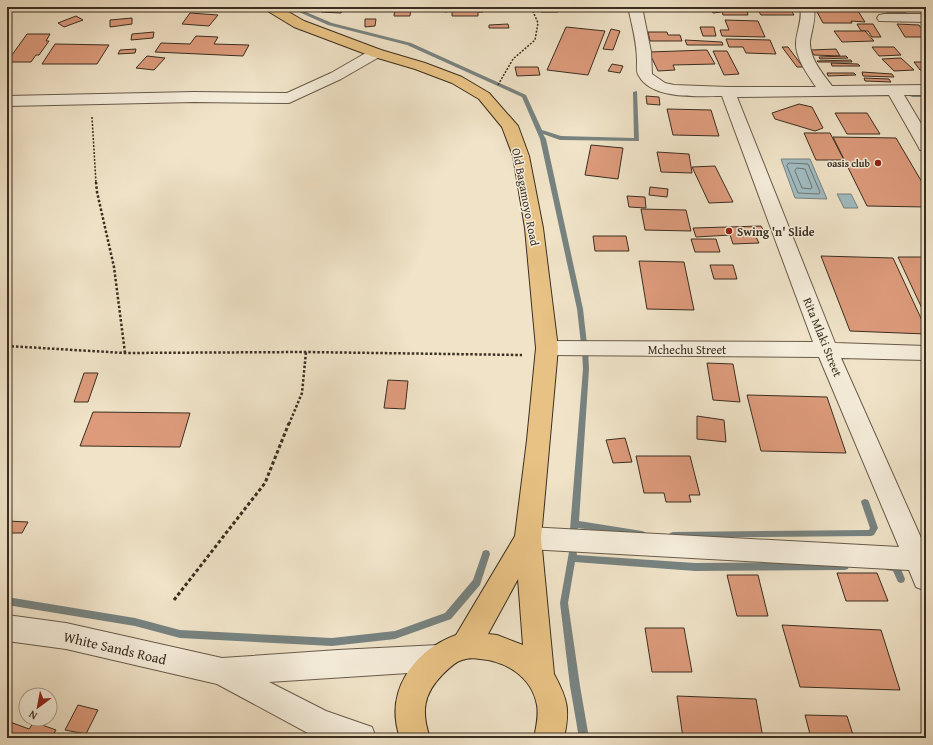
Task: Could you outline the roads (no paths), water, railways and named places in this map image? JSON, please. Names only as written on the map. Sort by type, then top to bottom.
[{"type":"main road","name":"Old Bagamoyo Road","points":[[271,7],[299,24],[376,53],[420,66],[457,80],[484,96],[510,126],[521,156],[534,228],[547,352],[528,538]]},
{"type":"main road","points":[[466,645],[528,538]]},
{"type":"main road","points":[[528,538],[540,675]]},
{"type":"main road","points":[[415,738],[411,730],[409,711],[412,694],[420,678],[439,658],[452,650],[466,645],[496,647],[513,652],[528,662],[540,675],[550,697],[554,732]]},
{"type":"street","points":[[636,7],[644,52],[645,75],[651,81],[672,90],[728,92],[926,90]]},
{"type":"street","points":[[807,7],[810,16],[803,45],[808,61],[827,91]]},
{"type":"street","points":[[884,18],[926,18]]},
{"type":"street","points":[[7,101],[89,98],[288,98],[336,76],[376,53]]},
{"type":"street","points":[[894,91],[921,127],[926,146]]},
{"type":"street","name":"Rita Mlaki Street","points":[[728,92],[827,350],[923,566]]},
{"type":"street","name":"Mchechu Street","points":[[547,352],[827,350],[926,353]]},
{"type":"street","points":[[528,538],[923,566]]},
{"type":"street","name":"White Sands Road","points":[[7,628],[66,636],[222,672],[319,724],[361,738]]},
{"type":"street","name":"White Sands Road","points":[[222,672],[338,663],[439,658]]},
{"type":"water","points":[[781,159],[810,159],[827,199],[795,198]]},
{"type":"water","points":[[837,194],[851,194],[858,208],[844,208]]},
{"type":"waterway","points":[[290,7],[330,24],[409,44],[524,96],[543,139],[580,309],[584,344]]},
{"type":"waterway","points":[[540,131],[560,138],[637,140],[635,92]]},
{"type":"waterway","points":[[793,96],[885,95]]},
{"type":"waterway","points":[[912,96],[926,96]]},
{"type":"waterway","points":[[574,524],[586,369],[585,350]]},
{"type":"waterway","points":[[673,535],[871,533],[874,528],[865,502]]},
{"type":"waterway","points":[[574,524],[574,529]]},
{"type":"waterway","points":[[574,524],[642,534]]},
{"type":"waterway","points":[[573,552],[564,603],[575,686],[584,738]]},
{"type":"waterway","points":[[7,601],[135,622],[180,634],[332,642],[395,635],[448,616],[477,582],[486,554]]},
{"type":"waterway","points":[[573,558],[695,567],[845,566]]},
{"type":"waterway","points":[[889,567],[896,567],[901,579]]},
{"type":"place","name":"oasis club","points":[[878,163]]},
{"type":"place","name":"Swing 'n' Slide","points":[[729,231]]}]
